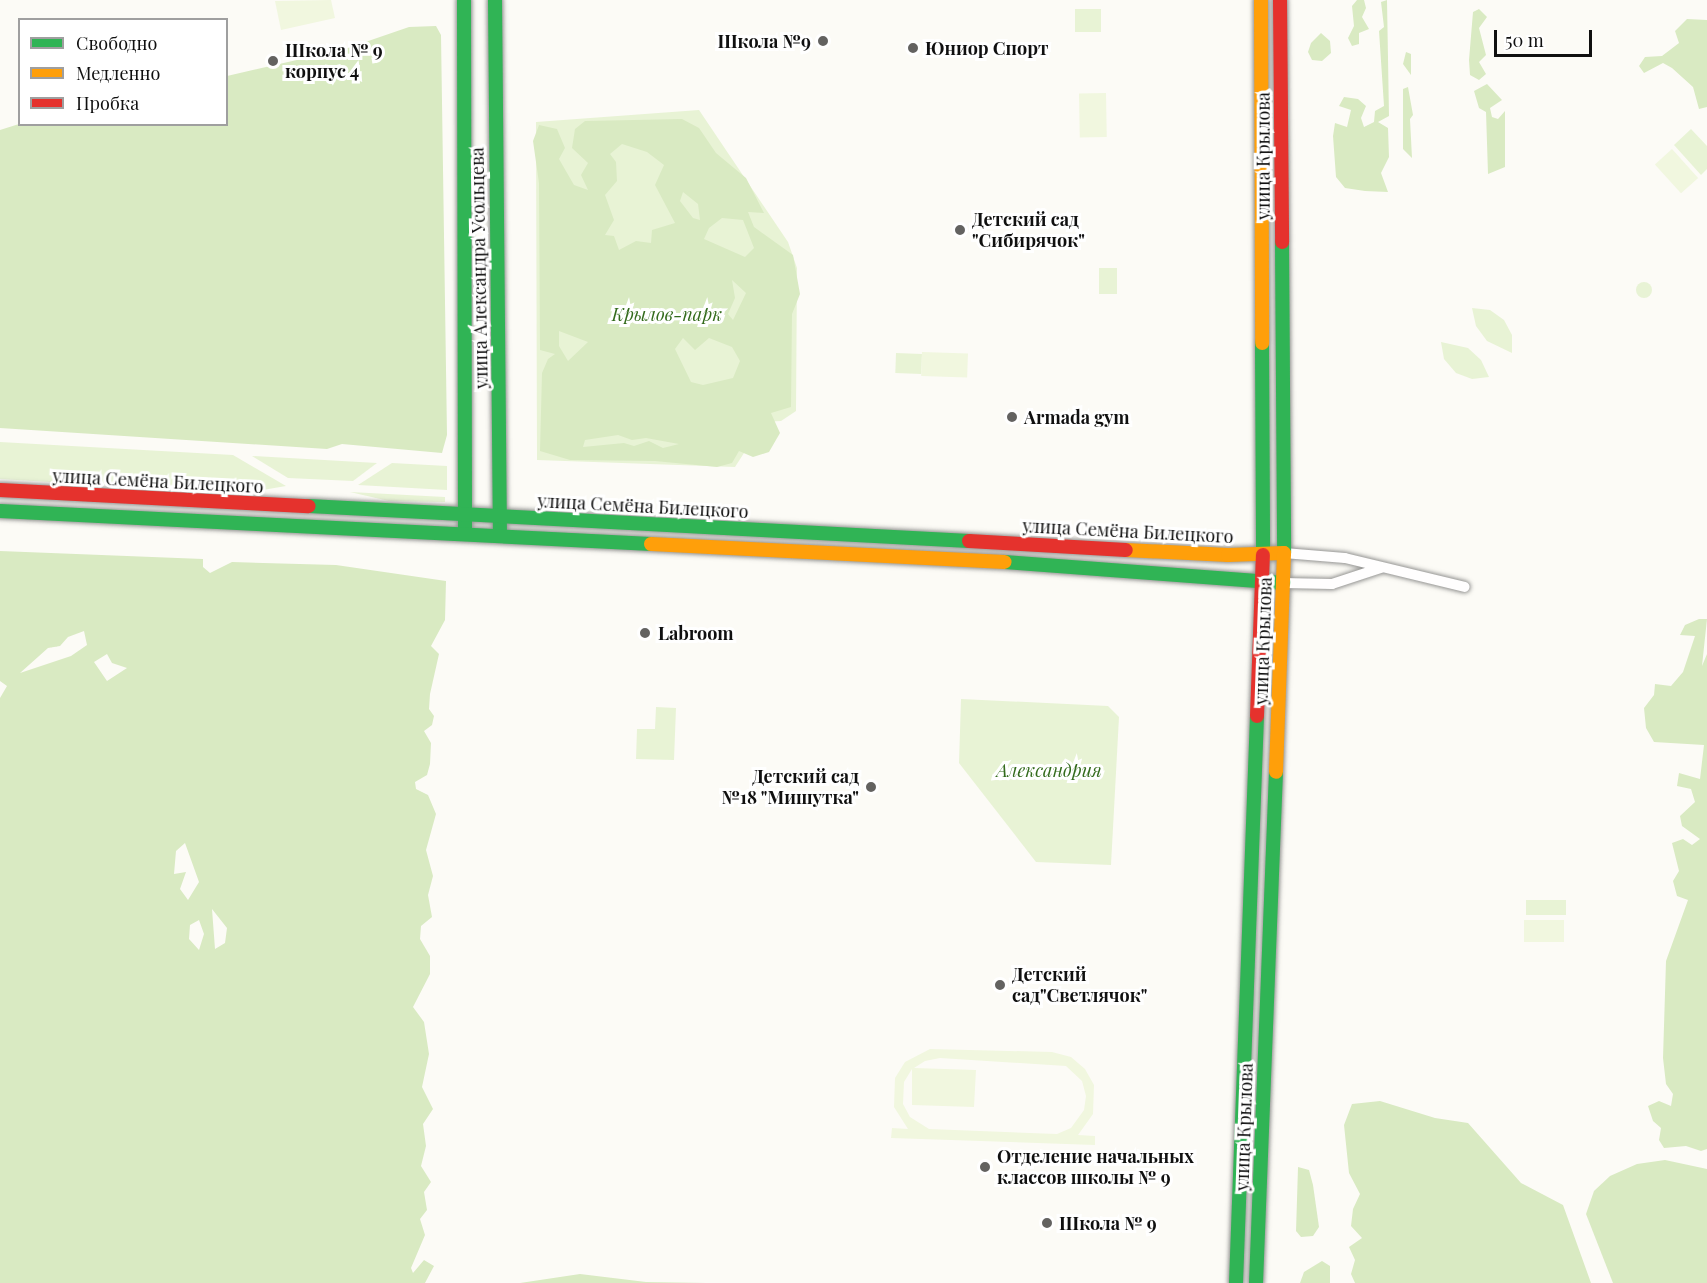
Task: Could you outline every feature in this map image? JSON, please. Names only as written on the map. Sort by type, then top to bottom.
[{"type":"main road","name":"улица Александра Усольцева","points":[[464,0],[465,534]]},
{"type":"main road","name":"улица Александра Усольцева","points":[[495,0],[500,536]]},
{"type":"main road","name":"улица Крылова","points":[[1236,1283],[1263,581],[1261,0]]},
{"type":"main road","name":"улица Крылова","points":[[1256,1283],[1284,554],[1280,0]]},
{"type":"main road","name":"улица Семёна Билецкого","points":[[0,490],[500,517],[1263,555],[1284,554]]},
{"type":"main road","points":[[0,511],[500,536]]},
{"type":"main road","name":"улица Семёна Билецкого","points":[[500,536],[932,558],[1283,583]]},
{"type":"street","points":[[1284,554],[1304,552],[1465,587]]},
{"type":"street","name":"улица Семёна Билецкого","points":[[1283,583],[1332,584],[1382,568]]},
{"type":"green space","points":[[331,0],[335,18],[281,30],[275,1]]},
{"type":"green space","points":[[1357,0],[1364,0],[1366,8],[1362,17],[1369,29],[1359,33],[1359,44],[1352,46],[1348,38],[1354,26],[1352,6]]},
{"type":"green space","points":[[1387,0],[1389,116],[1378,122],[1388,128],[1389,157],[1381,173],[1388,192],[1345,188],[1336,177],[1333,136],[1335,123],[1347,127],[1351,110],[1339,106],[1344,97],[1358,99],[1366,106],[1361,118],[1364,127],[1374,122],[1375,111],[1384,106],[1379,31],[1384,27],[1381,2]]},
{"type":"green space","points":[[1075,9],[1101,9],[1101,32],[1075,32]]},
{"type":"green space","points":[[1479,9],[1487,17],[1479,28],[1486,55],[1479,62],[1486,74],[1479,80],[1470,75],[1469,60],[1473,12]]},
{"type":"green space","points":[[1687,19],[1707,20],[1707,107],[1699,109],[1693,87],[1672,68],[1663,63],[1644,73],[1639,66],[1645,57],[1662,56],[1679,43],[1675,31]]},
{"type":"green space","points":[[436,26],[441,35],[447,435],[442,453],[342,444],[327,449],[0,428],[0,130],[18,124],[228,126],[228,76],[345,49],[409,27]]},
{"type":"green space","points":[[1321,33],[1330,41],[1331,53],[1322,61],[1312,60],[1308,52],[1311,43]]},
{"type":"green space","points":[[1406,52],[1411,54],[1411,75],[1403,64]]},
{"type":"green space","points":[[1487,84],[1502,100],[1490,108],[1492,117],[1498,119],[1505,111],[1505,167],[1488,174],[1486,112],[1479,108],[1474,91]]},
{"type":"green space","points":[[1408,87],[1413,115],[1410,119],[1412,158],[1403,149],[1403,89]]},
{"type":"green space","points":[[1079,93],[1106,93],[1107,137],[1080,137]]},
{"type":"green space","name":"Крылов-парк","points":[[699,110],[788,242],[797,268],[796,411],[781,421],[764,422],[735,467],[537,460],[536,122]]},
{"type":"green space","name":"Крылов-парк","points":[[682,119],[699,128],[716,153],[746,178],[764,213],[748,212],[754,227],[793,255],[800,294],[792,314],[791,407],[771,413],[780,433],[769,452],[753,457],[739,451],[732,463],[717,467],[655,461],[570,460],[540,451],[542,373],[548,359],[555,354],[540,350],[539,183],[533,141],[539,125],[557,129],[565,148],[559,159],[574,185],[588,190],[581,175],[588,163],[572,148],[575,129],[585,121]],"holes":[[[622,144],[647,152],[664,165],[655,185],[675,223],[652,230],[651,243],[636,241],[619,250],[614,236],[605,235],[614,220],[605,195],[617,181],[616,162],[610,154]],[[683,192],[698,204],[700,220],[693,218],[680,201]],[[722,218],[743,220],[754,248],[745,257],[704,239],[709,228]],[[732,280],[746,293],[733,320],[728,314],[735,298]],[[559,331],[588,342],[568,361],[559,346]],[[683,338],[695,350],[709,338],[732,347],[740,361],[733,378],[703,385],[691,382],[675,349]],[[618,435],[632,440],[646,438],[679,444],[663,448],[649,441],[634,446],[624,443],[583,447],[585,440]]]},
{"type":"green space","points":[[1691,129],[1707,146],[1707,169],[1701,175],[1674,145]]},
{"type":"green space","points":[[1672,149],[1698,178],[1681,193],[1655,164]]},
{"type":"green space","points":[[1099,268],[1117,268],[1117,294],[1099,294]]},
{"type":"green space","points":[[1641,282],[1647,282],[1652,290],[1650,296],[1641,298],[1636,293],[1636,287]]},
{"type":"green space","points":[[1472,308],[1490,310],[1504,320],[1512,335],[1512,353],[1487,341],[1476,326]]},
{"type":"green space","points":[[1441,342],[1468,348],[1481,360],[1489,377],[1472,379],[1456,373],[1444,359]]},
{"type":"green space","points":[[922,352],[968,354],[967,378],[921,376]]},
{"type":"green space","points":[[896,353],[922,354],[921,374],[895,373]]},
{"type":"green space","points":[[0,442],[233,455],[286,486],[251,492],[219,492],[0,479]]},
{"type":"green space","points":[[252,456],[377,463],[353,481],[288,478]]},
{"type":"green space","points":[[392,463],[447,466],[447,490],[358,485]]},
{"type":"green space","points":[[350,492],[445,497],[445,502],[389,501]]},
{"type":"green space","points":[[0,551],[203,559],[203,567],[210,573],[232,562],[336,565],[446,581],[445,620],[431,646],[439,654],[430,694],[429,709],[434,716],[432,725],[424,731],[431,743],[430,764],[427,775],[415,782],[416,789],[428,795],[436,814],[426,850],[433,876],[428,895],[432,917],[421,926],[420,939],[430,956],[430,974],[413,1007],[424,1022],[429,1054],[422,1087],[433,1109],[423,1124],[426,1146],[421,1166],[431,1182],[424,1192],[427,1210],[420,1219],[425,1235],[411,1268],[413,1273],[424,1260],[434,1266],[425,1283],[0,1283],[0,698],[7,686],[0,681]],"holes":[[[84,631],[87,645],[71,656],[20,673],[48,648],[60,646],[68,637]],[[107,654],[112,663],[127,668],[107,681],[94,662]],[[185,843],[199,882],[188,900],[180,889],[186,872],[174,874],[176,851]],[[212,909],[227,928],[225,943],[215,949]],[[199,920],[204,934],[199,950],[189,939],[190,925]]]},
{"type":"green space","points":[[1699,619],[1707,619],[1702,666],[1707,654],[1707,1149],[1701,1151],[1686,1146],[1664,1148],[1659,1140],[1661,1128],[1653,1121],[1648,1106],[1659,1101],[1671,1106],[1673,1094],[1666,1084],[1663,1058],[1666,961],[1688,900],[1677,896],[1673,881],[1679,871],[1672,843],[1683,839],[1692,845],[1700,839],[1682,826],[1680,816],[1695,802],[1691,789],[1677,786],[1679,773],[1700,779],[1704,745],[1654,742],[1646,728],[1644,708],[1654,695],[1655,684],[1671,686],[1683,672],[1695,636],[1680,635],[1685,625]]},
{"type":"green space","name":"Александрия","points":[[961,699],[1108,706],[1119,717],[1111,865],[1036,862],[959,763]]},
{"type":"green space","points":[[656,707],[676,708],[674,760],[636,759],[637,729],[655,729]]},
{"type":"green space","points":[[1526,900],[1566,900],[1566,915],[1526,915]]},
{"type":"green space","points":[[1524,920],[1564,920],[1564,942],[1524,942]]},
{"type":"green space","points":[[930,1049],[1052,1052],[1071,1057],[1085,1069],[1094,1085],[1093,1114],[1078,1135],[1095,1136],[1095,1145],[891,1138],[892,1128],[908,1129],[894,1107],[895,1078],[905,1062]],"holes":[[[940,1058],[1066,1066],[1082,1081],[1086,1096],[1084,1110],[1071,1128],[1057,1134],[929,1129],[910,1117],[903,1104],[904,1082],[912,1069],[912,1105],[974,1107],[976,1070],[914,1068],[925,1061]]]},
{"type":"green space","points":[[1380,1101],[1435,1118],[1468,1123],[1521,1183],[1563,1205],[1591,1283],[1355,1283],[1351,1274],[1355,1260],[1349,1247],[1362,1238],[1351,1226],[1353,1209],[1360,1194],[1349,1173],[1344,1125],[1352,1104]]},
{"type":"green space","points":[[1665,1160],[1707,1169],[1707,1283],[1613,1283],[1586,1214],[1594,1191],[1610,1176],[1637,1164]]},
{"type":"green space","points":[[1298,1167],[1309,1170],[1313,1185],[1319,1227],[1313,1236],[1301,1237],[1296,1231]]},
{"type":"green space","points":[[1322,1261],[1330,1266],[1330,1283],[1300,1283],[1304,1272]]},
{"type":"green space","points":[[580,1274],[646,1282],[707,1283],[520,1283]]},
{"type":"traffic: fast","points":[[464,0],[465,534]]},
{"type":"traffic: fast","points":[[495,0],[500,536]]},
{"type":"traffic: fast","points":[[1282,242],[1284,553]]},
{"type":"traffic: fast","points":[[1262,343],[1263,555]]},
{"type":"traffic: fast","points":[[309,506],[969,541]]},
{"type":"traffic: fast","points":[[0,511],[651,544]]},
{"type":"traffic: fast","points":[[1005,562],[1283,583]]},
{"type":"traffic: fast","points":[[1236,1283],[1257,716]]},
{"type":"traffic: fast","points":[[1256,1283],[1276,772]]},
{"type":"traffic: slow","points":[[1261,0],[1262,343]]},
{"type":"traffic: slow","points":[[651,544],[1005,562]]},
{"type":"traffic: slow","points":[[1126,550],[1228,555],[1284,553],[1276,772]]},
{"type":"traffic: jam","points":[[1280,0],[1282,242]]},
{"type":"traffic: jam","points":[[0,490],[309,506]]},
{"type":"traffic: jam","points":[[969,541],[1126,550]]},
{"type":"traffic: jam","points":[[1257,716],[1263,555]]},
{"type":"place","name":"Школа №9","points":[[823,41]]},
{"type":"place","name":"Юниор Спорт","points":[[913,48]]},
{"type":"place","name":"Школа № 9 корпус 4","points":[[273,61]]},
{"type":"place","name":"Детский сад \"Сибирячок\"","points":[[960,230]]},
{"type":"place","name":"Armada gym","points":[[1012,417]]},
{"type":"place","name":"Labroom","points":[[645,633]]},
{"type":"place","name":"Детский сад №18 \"Мишутка\"","points":[[871,787]]},
{"type":"place","name":"Детский сад\"Светлячок\"","points":[[1000,985]]},
{"type":"place","name":"Отделение начальных классов школы № 9","points":[[985,1167]]},
{"type":"place","name":"Школа № 9","points":[[1047,1223]]}]
